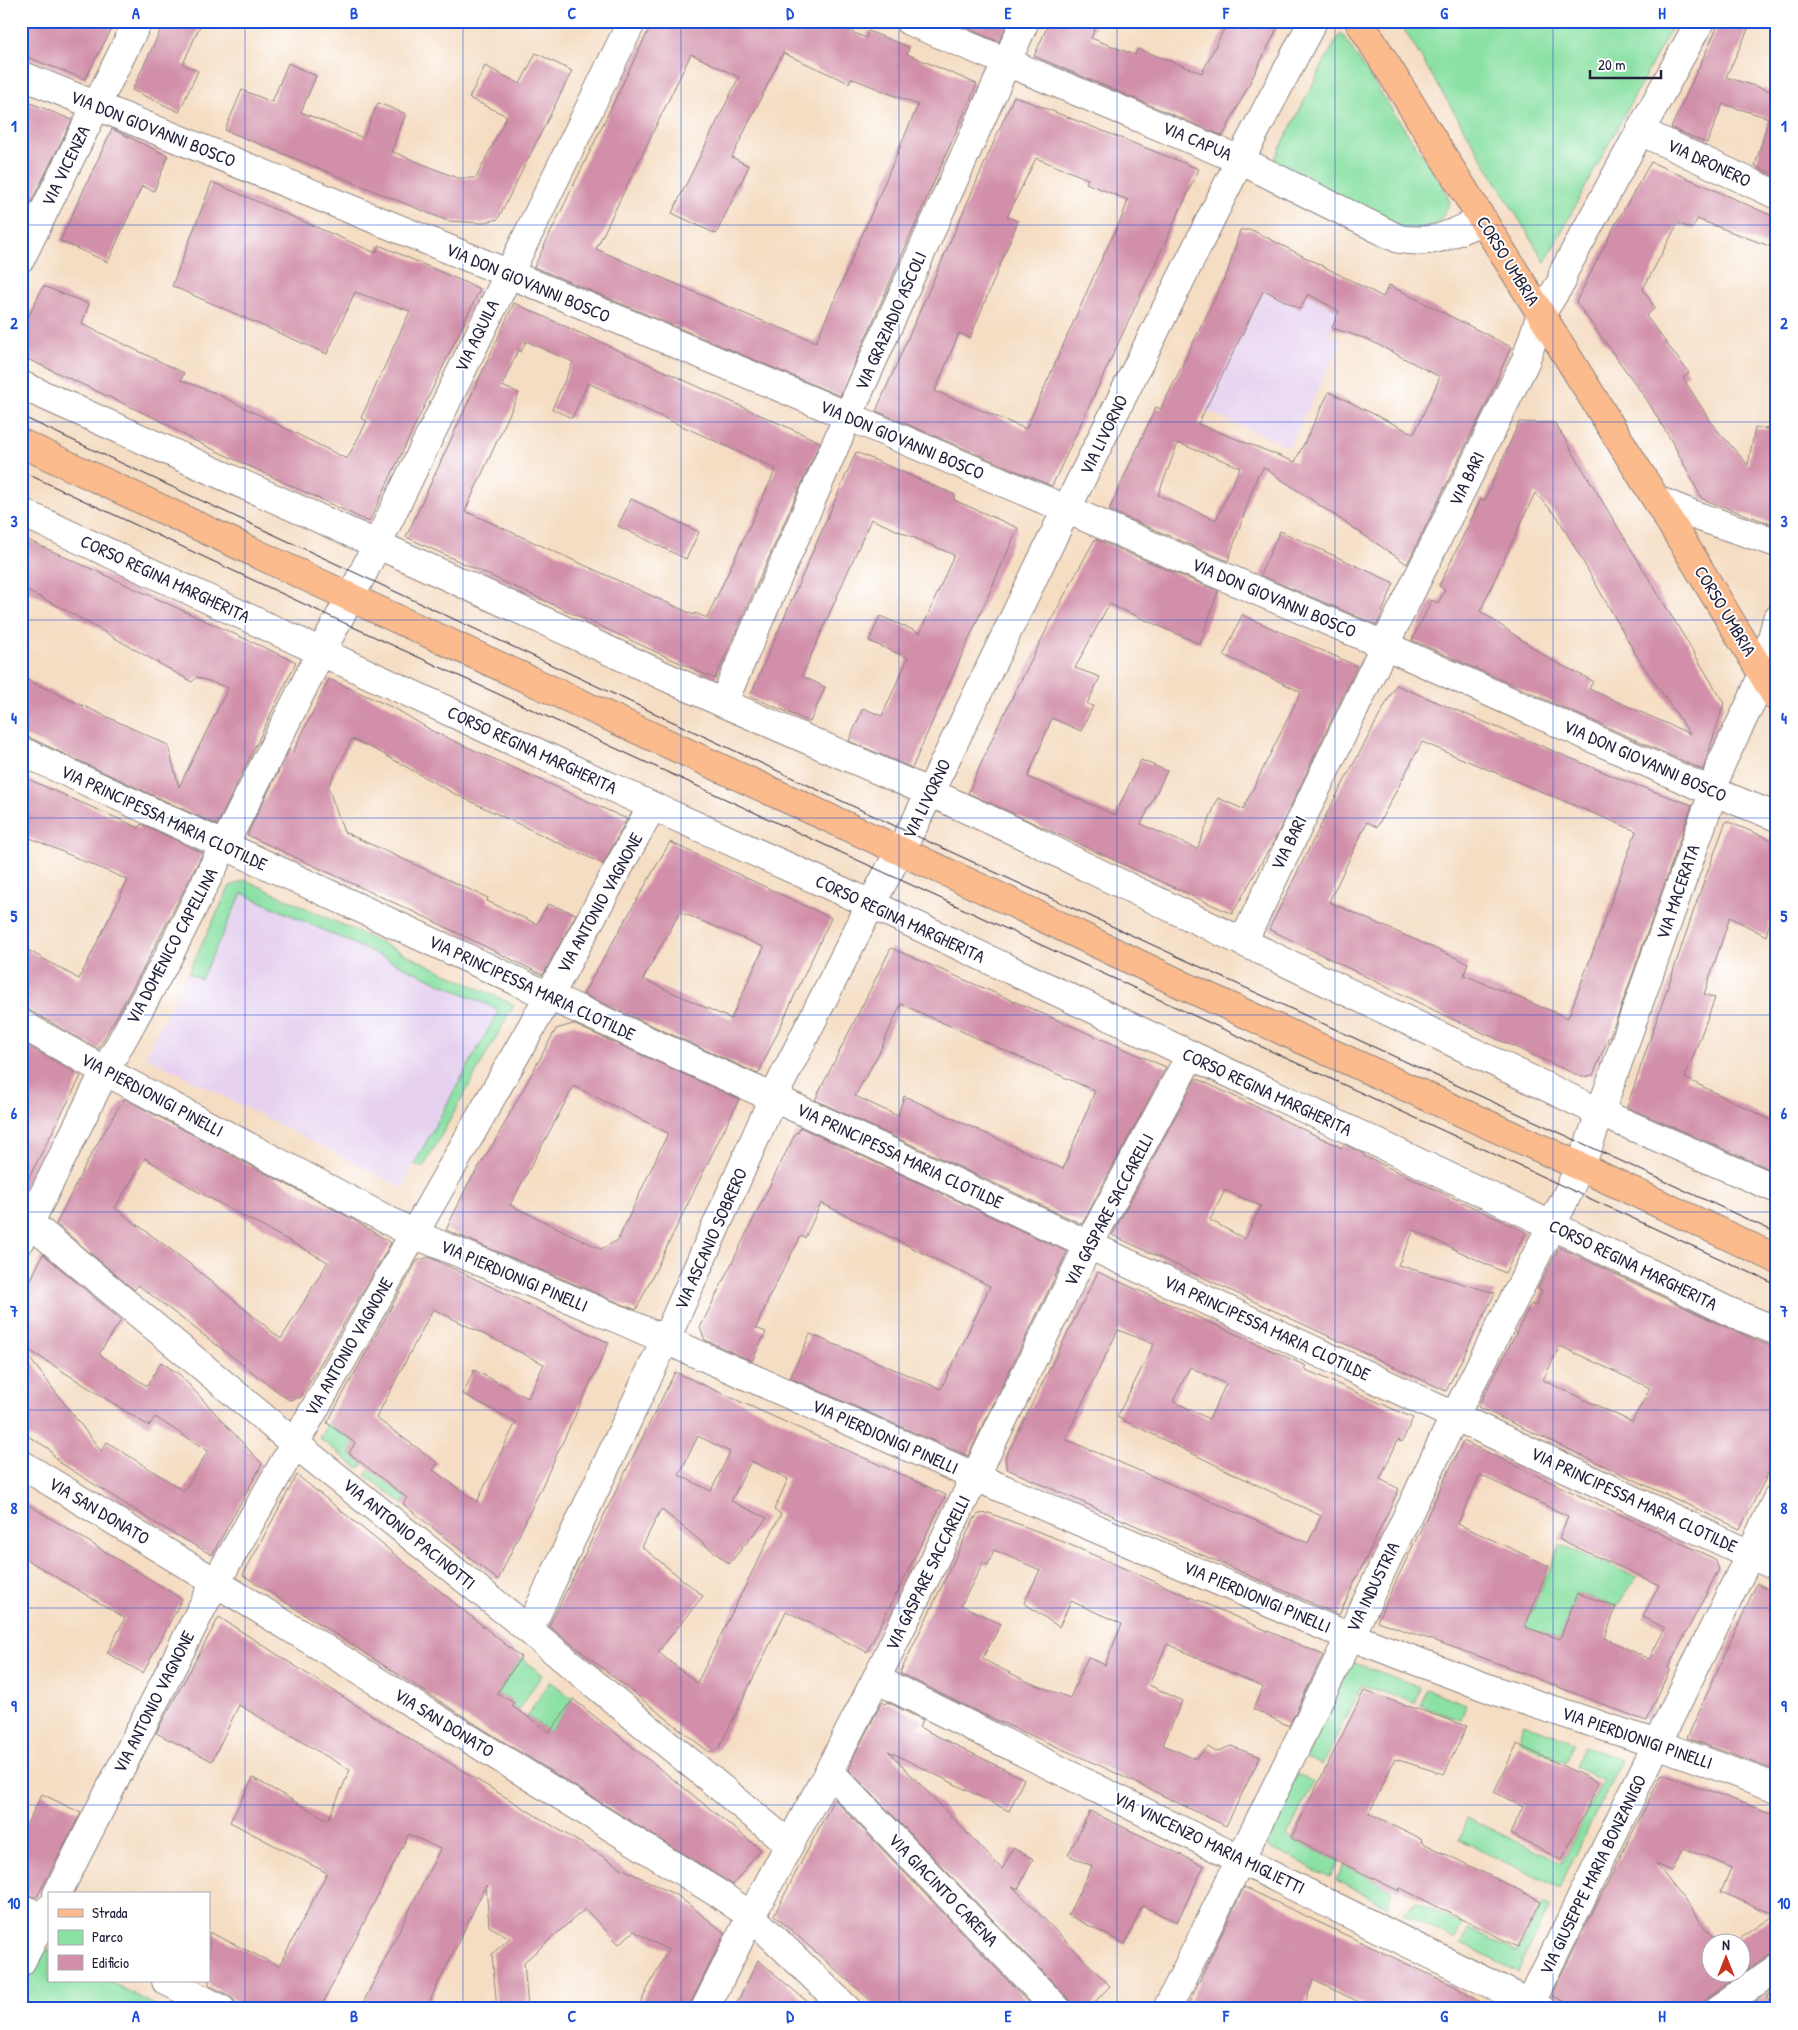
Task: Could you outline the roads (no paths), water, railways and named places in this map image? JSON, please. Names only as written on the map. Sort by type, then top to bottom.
[{"type":"main road","name":"CORSO UMBRIA","points":[[1359,21],[1657,500],[1763,672],[1777,698]]},
{"type":"main road","points":[[21,443],[1187,987],[1579,1166],[1777,1259]]},
{"type":"street","name":"VIA VICENZA","points":[[21,258],[138,21]]},
{"type":"street","name":"VIA AQUILA","points":[[350,597],[632,21]]},
{"type":"street","name":"VIA CAPUA","points":[[909,21],[1240,160],[1399,239],[1417,242],[1435,240],[1483,220]]},
{"type":"street","name":"VIA GRAZIADIO ASCOLI","points":[[723,704],[848,416],[1025,21]]},
{"type":"street","name":"VIA LIVORNO","points":[[901,852],[1066,510],[1240,160],[1313,21]]},
{"type":"street","name":"VIA BARI","points":[[1243,942],[1384,645],[1524,362],[1541,314],[1562,281],[1563,273],[1700,21]]},
{"type":"street","name":"VIA DON GIOVANNI BOSCO","points":[[21,75],[507,273],[848,416],[1384,645],[1712,792],[1777,817]]},
{"type":"street","name":"VIA DRONERO","points":[[1640,131],[1777,196]]},
{"type":"street","points":[[21,385],[377,544],[723,704],[930,792],[1602,1113],[1777,1189]]},
{"type":"street","points":[[1657,500],[1694,515],[1777,543]]},
{"type":"street","name":"CORSO REGINA MARGHERITA","points":[[21,512],[652,806],[871,904],[1551,1225],[1728,1311],[1777,1331]]},
{"type":"street","name":"VIA DOMENICO CAPELLINA","points":[[26,1232],[105,1071],[168,957],[350,597]]},
{"type":"street","name":"VIA MACERATA","points":[[1579,1166],[1602,1113],[1720,766],[1753,698],[1763,672],[1777,619]]},
{"type":"street","name":"VIA PRINCIPESSA MARIA CLOTILDE","points":[[21,751],[1089,1244],[1777,1567]]},
{"type":"street","name":"VIA ANTONIO VAGNONE","points":[[58,1892],[216,1583],[549,996],[652,806]]},
{"type":"street","name":"VIA ASCANIO SOBRERO","points":[[529,1630],[666,1341],[773,1098],[871,904],[901,852]]},
{"type":"street","name":"VIA PIERDIONIGI PINELLI","points":[[21,1024],[105,1071],[414,1234],[625,1322],[976,1476],[1350,1636],[1496,1691],[1657,1744],[1777,1788]]},
{"type":"street","name":"VIA GASPARE SACCARELLI","points":[[705,2009],[750,1916],[829,1771],[876,1679],[1089,1244],[1190,1056]]},
{"type":"street","name":"VIA INDUSTRIA","points":[[1167,2009],[1350,1636],[1455,1415],[1579,1166]]},
{"type":"street","name":"VIA ANTONIO PACINOTTI","points":[[26,1232],[529,1630],[789,1844]]},
{"type":"street","name":"VIA SAN DONATO","points":[[21,1464],[709,1888],[750,1916],[847,2009]]},
{"type":"street","name":"VIA GIUSEPPE MARIA BONZANIGO","points":[[1533,2007],[1657,1744],[1777,1499]]},
{"type":"street","name":"VIA VINCENZO MARIA MIGLIETTI","points":[[876,1679],[1240,1858],[1533,2007]]},
{"type":"street","name":"VIA GIACINTO CARENA","points":[[829,1771],[1058,2009]]},
{"type":"street","points":[[21,1962],[41,1915]]},
{"type":"street","points":[[1718,2009],[1777,1968]]},
{"type":"street","points":[[168,1982],[220,2009]]},
{"type":"tram line","points":[[21,416],[910,833],[1777,1233]]},
{"type":"tram line","points":[[21,471],[338,620],[1777,1285]]}]
